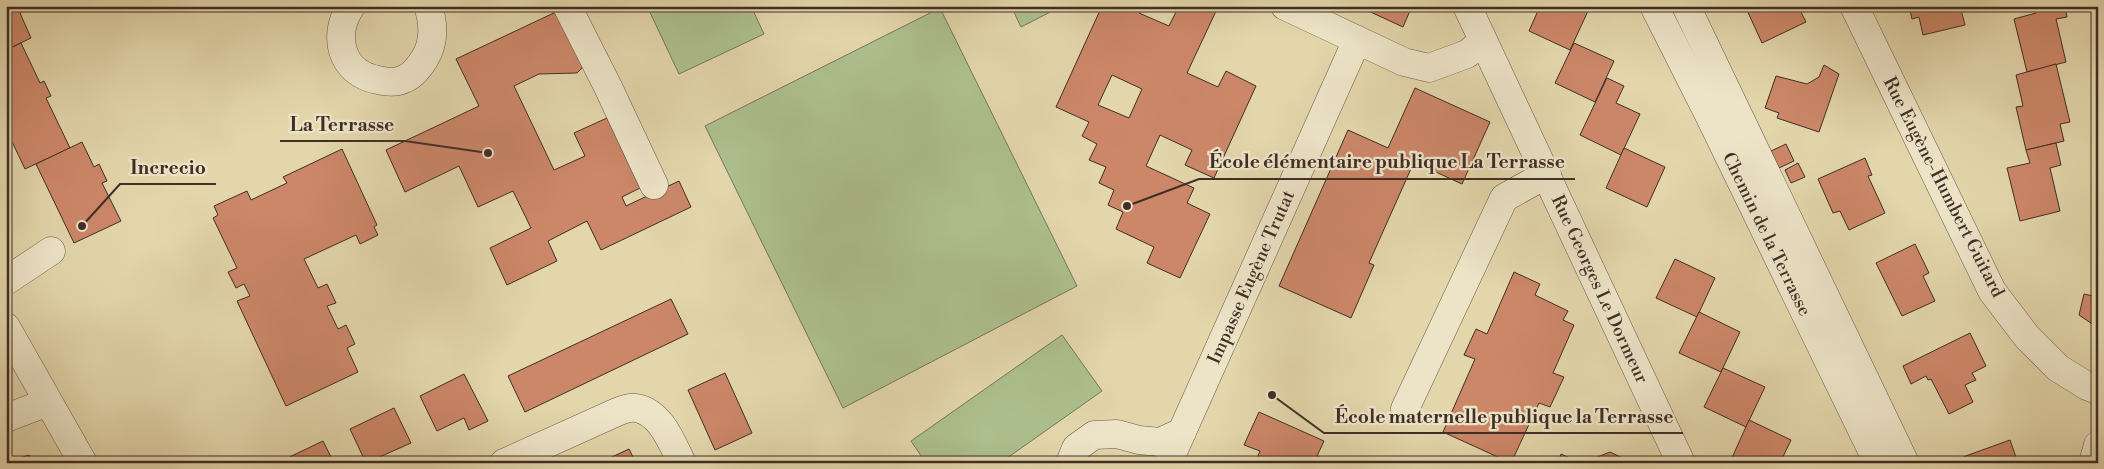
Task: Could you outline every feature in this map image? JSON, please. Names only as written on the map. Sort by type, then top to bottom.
[{"type":"street","points":[[351,6],[343,18],[340,34],[342,49],[352,67],[369,79],[388,82],[405,79],[419,67],[429,51],[433,31],[428,6]]},
{"type":"street","points":[[567,6],[654,185]]},
{"type":"street","points":[[1285,6],[1404,62],[1429,68],[1467,54],[1483,41]]},
{"type":"street","name":"Rue Georges Le Dormeur","points":[[1467,6],[1681,463]]},
{"type":"street","name":"Chemin de la Terrasse","points":[[1654,6],[1878,463]]},
{"type":"street","name":"Chemin de la Terrasse","points":[[1686,6],[1905,463]]},
{"type":"street","name":"Rue Eugène-Humbert Guitard","points":[[1854,6],[1992,292],[2027,337],[2058,368],[2087,386],[2098,390]]},
{"type":"street","name":"Impasse Eugène Trutat","points":[[1168,463],[1357,40]]},
{"type":"street","points":[[1405,409],[1504,198],[1547,174]]},
{"type":"street","points":[[6,281],[51,252]]},
{"type":"street","points":[[6,327],[83,463]]},
{"type":"street","points":[[6,418],[48,402]]},
{"type":"street","points":[[504,463],[617,412],[635,408],[652,415],[668,434],[682,463]]},
{"type":"street","points":[[1070,463],[1076,448],[1094,435],[1117,434],[1139,440],[1160,442],[1182,432]]},
{"type":"street","points":[[2093,463],[2098,445]]},
{"type":"green space","points":[[647,6],[751,6],[764,34],[679,74]]},
{"type":"green space","points":[[1011,6],[1062,6],[1021,27]]},
{"type":"green space","points":[[940,8],[1077,286],[843,408],[705,126]]},
{"type":"green space","points":[[1062,335],[1102,391],[1000,463],[926,463],[911,441]]},
{"type":"building","points":[[6,6],[25,6],[26,10],[20,13],[31,38],[6,50]]},
{"type":"building","points":[[1102,6],[1142,6],[1139,13],[1169,26],[1179,6],[1211,6],[1217,9],[1187,73],[1218,87],[1226,71],[1256,86],[1214,178],[1185,165],[1192,150],[1160,135],[1146,166],[1194,188],[1187,203],[1210,214],[1180,278],[1147,263],[1154,247],[1116,229],[1123,212],[1108,205],[1114,190],[1099,183],[1106,167],[1089,160],[1097,144],[1082,136],[1089,122],[1056,107]],"holes":[[[1112,75],[1142,89],[1129,118],[1098,105]]]},
{"type":"building","points":[[1365,6],[1412,6],[1403,27],[1364,9]]},
{"type":"building","points":[[1540,6],[1578,6],[1588,11],[1570,50],[1529,31]]},
{"type":"building","points":[[1745,6],[1798,6],[1806,22],[1762,43]]},
{"type":"building","points":[[1909,6],[1960,6],[1965,25],[1923,35],[1919,17],[1912,19]]},
{"type":"building","points":[[2034,6],[2065,6],[2067,17],[2056,19],[2066,62],[2027,72],[2014,19],[2036,13]]},
{"type":"building","points":[[558,11],[579,55],[578,59],[583,65],[582,68],[577,73],[539,74],[514,86],[554,170],[585,156],[574,133],[607,118],[640,188],[622,197],[626,206],[679,181],[691,207],[601,250],[587,221],[548,241],[557,261],[507,285],[490,248],[531,228],[513,191],[478,207],[459,166],[405,192],[386,150],[479,106],[456,59]]},
{"type":"building","points":[[21,43],[40,83],[44,81],[51,96],[46,98],[70,148],[25,169],[6,129],[6,50]]},
{"type":"building","points":[[1574,43],[1614,61],[1595,102],[1555,83]]},
{"type":"building","points":[[2056,64],[2070,122],[2060,124],[2064,141],[2026,150],[2016,107],[2023,106],[2016,75]]},
{"type":"building","points":[[1824,65],[1839,74],[1819,132],[1777,118],[1779,113],[1765,108],[1776,76],[1807,84],[1819,77]]},
{"type":"building","points":[[1607,78],[1624,86],[1616,103],[1640,114],[1621,155],[1580,135]]},
{"type":"building","points":[[1415,88],[1490,122],[1462,184],[1414,162],[1369,263],[1374,265],[1351,318],[1279,286],[1348,130],[1388,148]]},
{"type":"building","points":[[82,142],[94,167],[99,164],[107,181],[102,183],[121,221],[74,243],[36,164]]},
{"type":"building","points":[[2056,143],[2061,165],[2050,168],[2060,211],[2020,221],[2007,168],[2030,163],[2026,150]]},
{"type":"building","points":[[1786,144],[1794,161],[1779,168],[1771,151]]},
{"type":"building","points":[[1624,148],[1665,167],[1647,207],[1606,188]]},
{"type":"building","points":[[342,149],[377,225],[374,227],[378,235],[360,244],[356,235],[304,259],[318,288],[327,284],[336,303],[327,306],[338,329],[346,325],[355,344],[347,348],[358,372],[286,406],[237,301],[250,296],[244,284],[236,288],[228,272],[237,268],[213,218],[218,215],[214,206],[247,191],[251,200],[287,183],[283,177]]},
{"type":"building","points":[[1865,158],[1872,175],[1868,176],[1885,213],[1849,230],[1840,211],[1833,213],[1818,179]]},
{"type":"building","points":[[1798,163],[1805,177],[1791,183],[1785,170]]},
{"type":"building","points":[[1915,244],[1929,273],[1923,276],[1935,301],[1902,316],[1876,263]]},
{"type":"building","points":[[1675,259],[1715,278],[1697,317],[1656,298]]},
{"type":"building","points":[[1514,272],[1540,284],[1535,295],[1568,311],[1563,320],[1574,325],[1553,373],[1564,377],[1550,407],[1539,403],[1511,463],[1443,432],[1475,359],[1464,355],[1476,329],[1487,334]]},
{"type":"building","points":[[2084,294],[2098,297],[2098,328],[2079,315]]},
{"type":"building","points":[[671,299],[688,334],[525,412],[508,376]]},
{"type":"building","points":[[1699,312],[1740,332],[1721,372],[1679,353]]},
{"type":"building","points":[[1970,333],[1986,366],[1972,373],[1976,380],[1965,385],[1973,402],[1949,414],[1931,379],[1928,380],[1926,376],[1911,384],[1903,366]]},
{"type":"building","points":[[1723,368],[1765,387],[1746,427],[1704,407]]},
{"type":"building","points":[[725,373],[752,433],[715,450],[688,390]]},
{"type":"building","points":[[464,374],[488,421],[469,430],[464,418],[437,431],[420,396]]},
{"type":"building","points":[[394,408],[411,443],[366,463],[350,429]]},
{"type":"building","points":[[1259,412],[1324,441],[1317,456],[1332,463],[1255,463],[1260,451],[1244,445]]},
{"type":"building","points":[[1749,420],[1791,440],[1780,463],[1738,463],[1731,460]]},
{"type":"building","points":[[2010,440],[2018,463],[1965,463],[1963,457]]},
{"type":"building","points":[[323,441],[334,463],[277,463]]},
{"type":"building","points":[[629,449],[636,463],[599,463]]},
{"type":"building","points":[[1610,452],[1629,461],[1629,463],[1582,463]]},
{"type":"building","points":[[1561,454],[1581,463],[1558,463]]},
{"type":"building","points":[[29,455],[32,463],[7,463],[20,458]]},
{"type":"place","name":"La Terrasse","points":[[488,153]]},
{"type":"place","name":"École élémentaire publique La Terrasse","points":[[1127,206]]},
{"type":"place","name":"Increcio","points":[[82,226]]},
{"type":"place","name":"École maternelle publique la Terrasse","points":[[1272,395]]}]
